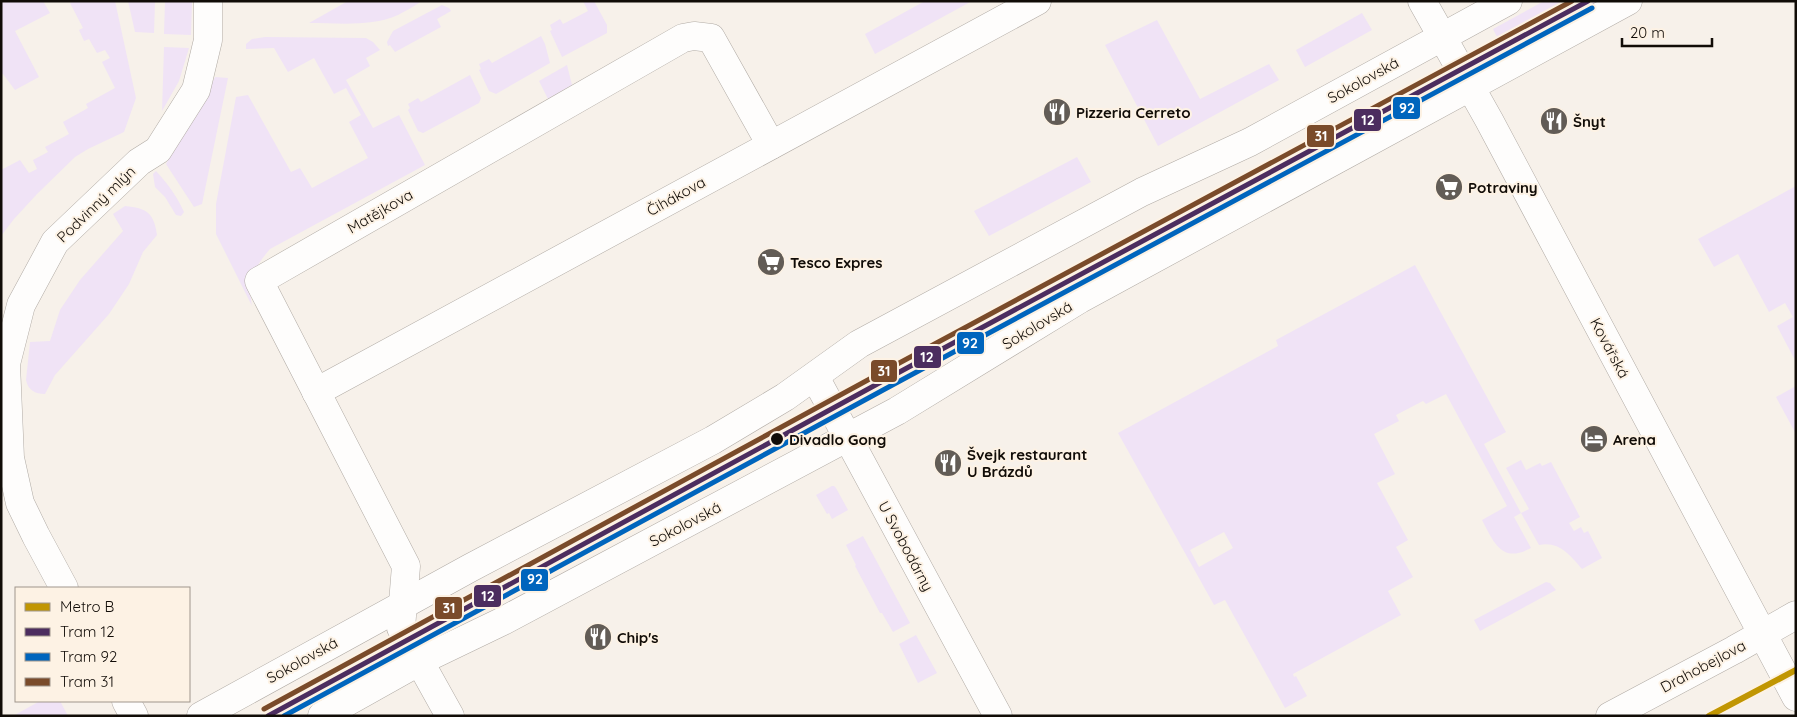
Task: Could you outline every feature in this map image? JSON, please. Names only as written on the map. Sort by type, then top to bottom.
[{"type":"street","name":"Podvinný mlýn","points":[[63,587],[20,503],[10,458],[6,364],[21,305],[56,242],[139,162],[158,150],[196,90],[208,40],[208,1]]},
{"type":"street","name":"Čihákova","points":[[316,392],[1037,1]]},
{"type":"street","name":"Kovářská","points":[[1422,1],[1470,87],[1796,697]]},
{"type":"street","name":"Sokolovská","points":[[201,716],[404,604],[714,440],[785,398],[868,339],[1142,192],[1250,142],[1508,1]]},
{"type":"street","name":"Sokolovská","points":[[322,716],[420,661],[501,622],[897,410],[1080,299],[1628,1]]},
{"type":"street","name":"Matějkova","points":[[404,604],[406,566],[259,281],[682,38],[694,36],[711,38],[771,145]]},
{"type":"street","name":"U Svobodárny","points":[[815,377],[998,716]]},
{"type":"street","points":[[404,604],[401,628],[450,716]]},
{"type":"street","name":"Drahobejlova","points":[[1610,716],[1796,614]]},
{"type":"street","points":[[127,702],[134,716]]},
{"type":"shaded area","points":[[1,1],[43,1],[50,13],[15,31],[39,77],[15,90],[3,74],[1,74]]},
{"type":"shaded area","points":[[73,1],[115,1],[136,98],[124,132],[75,157],[37,194],[1,236],[1,170],[20,160],[29,173],[37,169],[33,160],[48,152],[45,147],[69,134],[63,122],[88,108],[86,104],[115,88],[102,62],[110,58],[105,50],[97,53],[89,39],[84,41],[79,30],[83,28],[70,3]]},
{"type":"shaded area","points":[[128,1],[155,1],[154,33],[135,32]]},
{"type":"shaded area","points":[[165,1],[192,1],[191,35],[164,34]]},
{"type":"shaded area","points":[[348,1],[422,1],[388,19],[354,24],[309,23]]},
{"type":"shaded area","points":[[583,1],[594,1],[607,25],[607,33],[562,57],[550,31],[552,30],[550,25],[560,19],[563,24],[588,11]]},
{"type":"shaded area","points":[[925,1],[972,1],[875,54],[865,34]]},
{"type":"shaded area","points":[[1544,1],[1604,1],[1506,55],[1493,29]]},
{"type":"shaded area","points":[[442,5],[451,11],[437,19],[441,27],[395,52],[390,45],[388,46],[387,42],[393,31]]},
{"type":"shaded area","points":[[1362,13],[1372,30],[1305,67],[1296,50]]},
{"type":"shaded area","points":[[1157,20],[1200,99],[1269,64],[1279,80],[1158,146],[1105,45]]},
{"type":"shaded area","points":[[541,36],[550,63],[496,94],[489,91],[479,70],[481,69],[479,64],[489,59],[492,63]]},
{"type":"shaded area","points":[[265,37],[366,38],[373,42],[380,50],[366,58],[370,66],[346,80],[373,128],[399,115],[425,165],[270,249],[253,275],[250,289],[252,306],[216,234],[216,204],[236,97],[248,95],[291,172],[300,168],[312,188],[368,158],[349,122],[361,115],[346,88],[334,94],[314,58],[288,72],[274,48],[246,49],[246,44],[252,39]]},
{"type":"shaded area","points":[[164,47],[189,48],[179,81],[162,111]]},
{"type":"shaded area","points":[[567,65],[572,85],[548,99],[539,81]]},
{"type":"shaded area","points":[[470,75],[481,98],[479,103],[423,133],[418,131],[408,110],[410,108],[408,104],[418,98],[421,102]]},
{"type":"shaded area","points":[[215,77],[228,78],[202,204],[194,207],[166,164],[176,145],[197,115]]},
{"type":"shaded area","points":[[1077,157],[1091,182],[989,236],[974,211]]},
{"type":"shaded area","points":[[156,171],[178,201],[184,212],[181,216],[176,215],[165,197],[155,187],[153,174]]},
{"type":"shaded area","points":[[1796,186],[1796,362],[1777,326],[1793,317],[1785,303],[1769,312],[1738,254],[1714,267],[1698,239]]},
{"type":"shaded area","points":[[125,206],[139,208],[148,213],[154,221],[157,235],[143,252],[129,284],[109,314],[55,375],[45,394],[35,392],[30,389],[26,380],[30,342],[50,341],[60,310],[80,280],[123,231],[113,214]]},
{"type":"shaded area","points":[[1415,265],[1506,432],[1484,444],[1521,513],[1514,517],[1531,548],[1513,554],[1500,549],[1482,520],[1507,506],[1446,394],[1426,404],[1423,401],[1396,415],[1399,421],[1374,434],[1395,474],[1377,483],[1408,540],[1396,547],[1413,577],[1388,591],[1401,615],[1293,674],[1307,696],[1285,708],[1225,600],[1214,605],[1118,433],[1278,346],[1276,340]],"holes":[[[1224,532],[1233,548],[1199,567],[1190,550]]]},
{"type":"shaded area","points":[[1796,386],[1796,434],[1776,397]]},
{"type":"shaded area","points":[[1521,460],[1526,470],[1540,463],[1542,466],[1551,462],[1580,517],[1569,523],[1574,531],[1581,527],[1584,533],[1588,531],[1602,558],[1582,569],[1564,550],[1552,545],[1539,545],[1521,513],[1529,509],[1506,468]]},
{"type":"shaded area","points":[[832,486],[836,488],[848,510],[832,519],[816,495]]},
{"type":"shaded area","points":[[863,536],[910,623],[893,632],[882,613],[880,613],[846,545]]},
{"type":"shaded area","points":[[1546,582],[1550,583],[1556,590],[1480,631],[1474,620]]},
{"type":"shaded area","points":[[916,635],[937,673],[918,683],[899,644]]},
{"type":"shaded area","points":[[38,702],[61,702],[68,716],[13,716]]},
{"type":"metro line","name":"B","points":[[1709,716],[1796,670]]},
{"type":"tram line","name":"31","points":[[264,709],[877,375],[1572,1]]},
{"type":"tram line","name":"12","points":[[268,716],[881,382],[1588,1]]},
{"type":"tram line","name":"92","points":[[284,716],[1592,8]]},
{"type":"place","name":"Pizzeria Cerreto","points":[[1057,112]]},
{"type":"place","name":"Šnyt","points":[[1554,121]]},
{"type":"place","name":"Potraviny","points":[[1449,187]]},
{"type":"place","name":"Tesco Expres","points":[[771,262]]},
{"type":"place","name":"Divadlo Gong","points":[[777,439]]},
{"type":"place","name":"Arena","points":[[1594,439]]},
{"type":"place","name":"Švejk restaurant U Brázdů","points":[[948,463]]},
{"type":"place","name":"Chip's","points":[[598,637]]}]
